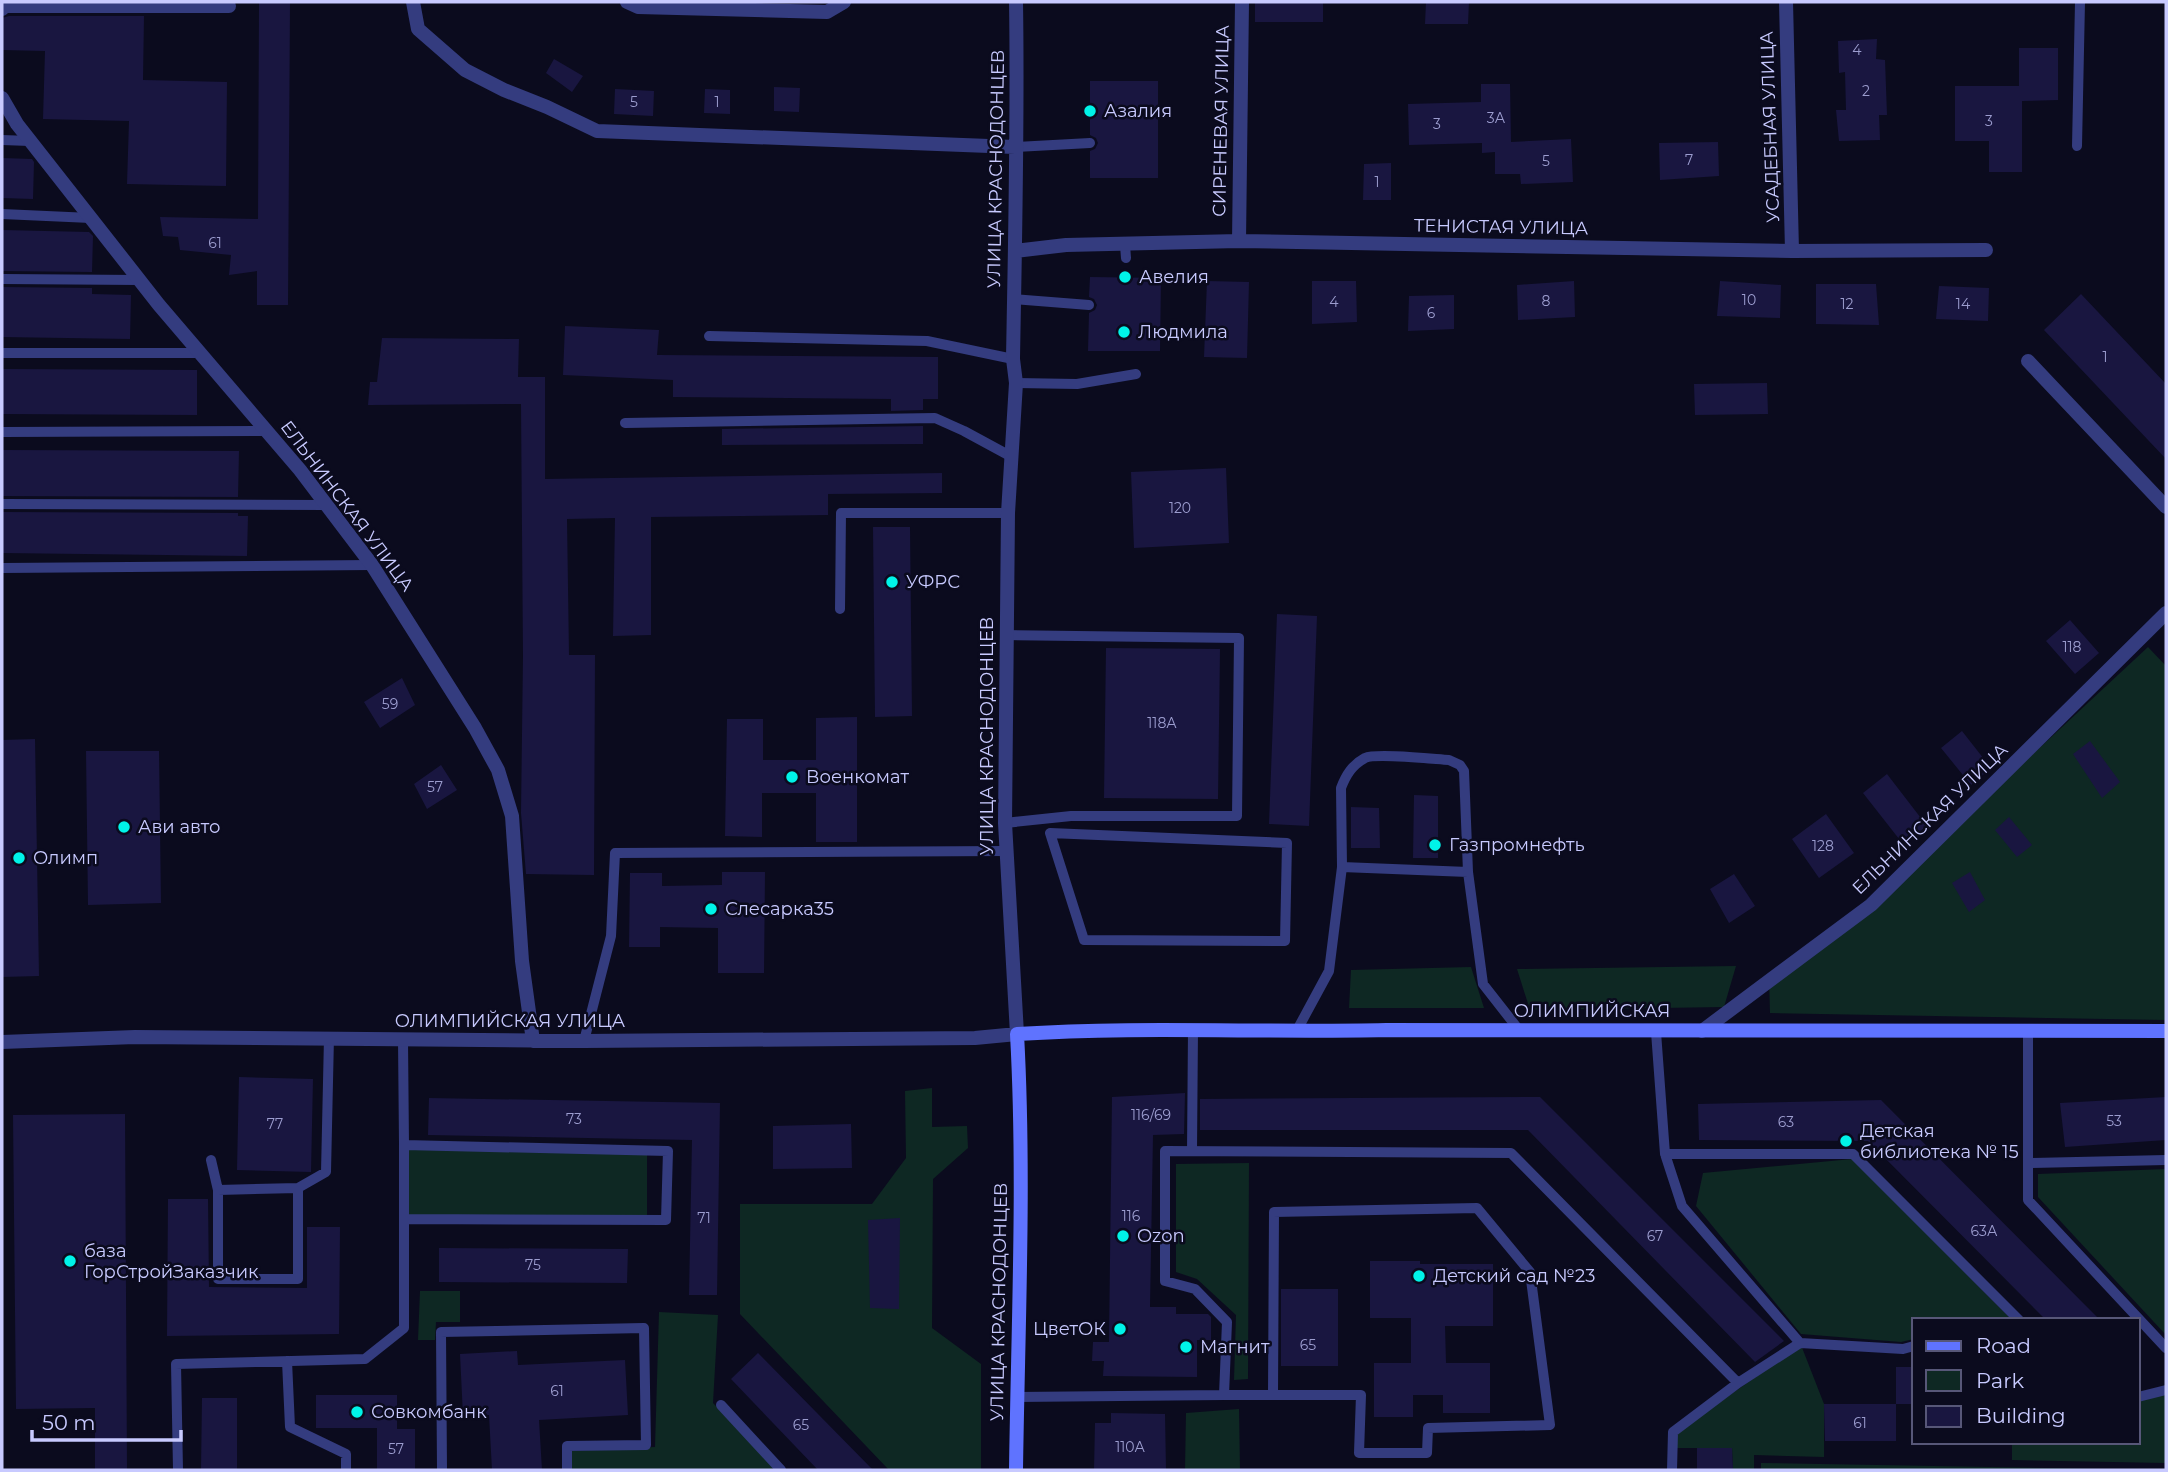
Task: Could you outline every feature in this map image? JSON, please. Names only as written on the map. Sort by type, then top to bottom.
[{"type":"main road","name":"ОЛИМПИЙСКАЯ","points":[[1017,1034],[1193,1029],[1296,1032],[2166,1031]]},
{"type":"main road","name":"УЛИЦА КРАСНОДОНЦЕВ","points":[[1016,1470],[1020,1132],[1017,1034]]},
{"type":"street","points":[[414,2],[418,29],[465,70],[597,131],[1015,147]]},
{"type":"street","points":[[627,2],[638,7],[827,12],[844,2]]},
{"type":"street","name":"УЛИЦА КРАСНОДОНЦЕВ","points":[[1016,2],[1018,102],[1015,147],[1013,359],[1016,383],[1008,513],[1005,823],[1017,1034]]},
{"type":"street","name":"СИРЕНЕВАЯ УЛИЦА","points":[[1239,241],[1242,2]]},
{"type":"street","name":"УСАДЕБНАЯ УЛИЦА","points":[[1786,2],[1792,251]]},
{"type":"street","points":[[2,9],[5,6],[229,6]]},
{"type":"street","name":"ЕЛЬНИНСКАЯ УЛИЦА","points":[[2,97],[17,124],[139,280],[267,432],[372,565],[454,687],[498,770],[512,816],[522,961],[533,1041]]},
{"type":"street","name":"ТЕНИСТАЯ УЛИЦА","points":[[1015,251],[1066,245],[1125,252],[1239,241],[1792,251],[1986,250]]},
{"type":"street","points":[[2028,361],[2166,507]]},
{"type":"street","name":"ЕЛЬНИНСКАЯ УЛИЦА","points":[[1702,1031],[1871,905],[2166,613]]},
{"type":"street","name":"ОЛИМПИЙСКАЯ УЛИЦА","points":[[2,1042],[135,1037],[584,1041],[975,1038],[1017,1034]]},
{"type":"lane","points":[[2077,146],[2080,2]]},
{"type":"lane","points":[[2,140],[30,141]]},
{"type":"lane","points":[[1015,147],[1090,143]]},
{"type":"lane","points":[[2,214],[91,218]]},
{"type":"lane","points":[[2,279],[139,280]]},
{"type":"lane","points":[[1014,299],[1089,305]]},
{"type":"lane","points":[[709,336],[928,341],[1013,359]]},
{"type":"lane","points":[[2,352],[200,353]]},
{"type":"lane","points":[[1016,383],[1077,384],[1136,374]]},
{"type":"lane","points":[[625,424],[935,418],[1012,457]]},
{"type":"lane","points":[[2,432],[267,432]]},
{"type":"lane","points":[[2,504],[326,505]]},
{"type":"lane","points":[[841,609],[841,513],[1008,513]]},
{"type":"lane","points":[[2,568],[372,565]]},
{"type":"lane","points":[[1005,635],[1239,638],[1237,816],[1071,816],[1005,823]]},
{"type":"lane","points":[[1296,1032],[1329,971],[1342,867],[1341,788],[1353,766],[1368,757],[1449,760],[1460,765],[1464,771],[1467,789],[1468,872],[1483,984],[1519,1030]]},
{"type":"lane","points":[[1050,833],[1287,843],[1284,942],[1083,940],[1050,833]]},
{"type":"lane","points":[[584,1041],[611,936],[615,853],[1006,852]]},
{"type":"lane","points":[[1342,867],[1468,872]]},
{"type":"lane","points":[[1192,1151],[1193,1029]]},
{"type":"lane","points":[[2028,1031],[2028,1200],[2138,1318]]},
{"type":"lane","points":[[1656,1032],[1665,1154],[1682,1206],[1800,1343]]},
{"type":"lane","points":[[218,1190],[298,1188],[326,1172],[329,1037]]},
{"type":"lane","points":[[178,1470],[176,1364],[365,1359],[404,1328],[403,1040]]},
{"type":"lane","points":[[404,1145],[668,1151],[666,1220],[404,1219]]},
{"type":"lane","points":[[1224,1395],[1227,1322],[1195,1289],[1165,1281],[1165,1151],[1511,1153],[1738,1383]]},
{"type":"lane","points":[[1665,1154],[1853,1154],[2016,1318]]},
{"type":"lane","points":[[211,1160],[218,1190],[218,1279],[298,1279],[298,1188]]},
{"type":"lane","points":[[2029,1163],[2166,1160]]},
{"type":"lane","points":[[1017,1397],[1361,1395],[1359,1453],[1427,1453],[1428,1429],[1550,1425],[1530,1272],[1477,1208],[1274,1212],[1273,1395]]},
{"type":"lane","points":[[2140,1320],[2166,1348]]},
{"type":"lane","points":[[442,1470],[441,1332],[644,1328],[646,1445],[567,1446],[568,1470]]},
{"type":"lane","points":[[1672,1470],[1673,1432],[1738,1383],[1800,1343],[1903,1349],[1912,1347]]},
{"type":"lane","points":[[287,1361],[290,1427],[346,1454],[346,1470]]},
{"type":"lane","points":[[2140,1396],[2166,1390]]},
{"type":"lane","points":[[721,1405],[781,1470]]},
{"type":"green space","points":[[2148,647],[2166,666],[2166,1020],[1770,1013],[1769,977],[1842,932]]},
{"type":"green space","points":[[1736,966],[1724,1007],[1530,1010],[1517,969]]},
{"type":"green space","points":[[1471,967],[1484,1008],[1349,1008],[1351,970]]},
{"type":"green space","points":[[932,1088],[932,1127],[967,1126],[968,1148],[933,1179],[932,1328],[981,1364],[981,1470],[889,1470],[740,1314],[740,1204],[872,1204],[906,1158],[905,1091]]},
{"type":"green space","points":[[407,1149],[647,1153],[647,1217],[407,1216]]},
{"type":"green space","points":[[1852,1159],[2010,1318],[1912,1318],[1912,1339],[1901,1342],[1801,1334],[1696,1206],[1703,1173]]},
{"type":"green space","points":[[1249,1163],[1248,1379],[1234,1380],[1236,1315],[1197,1279],[1176,1272],[1176,1164]]},
{"type":"green space","points":[[2166,1169],[2166,1335],[2038,1197],[2038,1174]]},
{"type":"green space","points":[[420,1291],[460,1291],[460,1322],[436,1322],[435,1340],[418,1340]]},
{"type":"green space","points":[[659,1312],[718,1315],[713,1403],[776,1470],[570,1470],[569,1451],[655,1447]]},
{"type":"green space","points":[[1801,1345],[1824,1404],[1824,1457],[1754,1455],[1754,1470],[1733,1470],[1732,1448],[1676,1448],[1676,1433]]},
{"type":"green space","points":[[2166,1394],[2166,1463],[2012,1460],[2012,1444],[2140,1444],[2140,1400]]},
{"type":"green space","points":[[1239,1409],[1240,1470],[1185,1470],[1186,1413]]},
{"type":"green space","points":[[1761,1463],[2165,1470],[1761,1470]]},
{"type":"building","points":[[259,2],[290,2],[288,305],[257,305],[257,271],[229,275],[231,255],[180,250],[178,237],[163,236],[160,217],[258,219]]},
{"type":"building","points":[[1255,2],[1323,2],[1323,22],[1255,22]]},
{"type":"building","points":[[1426,2],[1469,2],[1468,24],[1425,24]]},
{"type":"building","points":[[144,16],[143,80],[227,82],[226,186],[127,184],[129,121],[43,119],[45,51],[2,50],[2,18]]},
{"type":"building","points":[[1877,39],[1876,59],[1885,60],[1887,115],[1879,115],[1880,140],[1839,141],[1836,110],[1846,110],[1845,72],[1839,73],[1838,41]]},
{"type":"building","points":[[2019,48],[2058,48],[2058,100],[2022,101],[2022,172],[1989,172],[1989,141],[1955,141],[1955,86],[2019,86]]},
{"type":"building","points":[[554,59],[583,76],[572,92],[546,73]]},
{"type":"building","points":[[1090,81],[1158,81],[1158,178],[1090,178],[1090,151],[1095,149],[1098,143],[1096,138],[1090,135]]},
{"type":"building","points":[[1481,84],[1510,84],[1511,142],[1571,139],[1573,182],[1521,184],[1520,174],[1495,174],[1495,152],[1482,153],[1482,143],[1409,145],[1408,104],[1481,102]]},
{"type":"building","points":[[774,87],[800,88],[799,112],[774,111]]},
{"type":"building","points":[[615,89],[654,91],[653,116],[614,114]]},
{"type":"building","points":[[705,89],[730,90],[730,114],[704,113]]},
{"type":"building","points":[[1718,142],[1719,176],[1660,180],[1659,143]]},
{"type":"building","points":[[2,158],[32,159],[33,199],[2,198]]},
{"type":"building","points":[[1391,163],[1391,200],[1363,200],[1364,164]]},
{"type":"building","points":[[2,230],[89,232],[93,236],[92,272],[2,271]]},
{"type":"building","name":"Людмила","points":[[1090,277],[1161,278],[1160,351],[1088,351],[1089,313],[1095,310],[1097,305],[1094,299],[1089,297]]},
{"type":"building","points":[[1207,281],[1249,282],[1247,358],[1204,357]]},
{"type":"building","points":[[1312,281],[1356,281],[1357,322],[1312,324]]},
{"type":"building","points":[[1574,281],[1575,317],[1518,320],[1517,285]]},
{"type":"building","points":[[1720,281],[1781,285],[1780,318],[1717,316]]},
{"type":"building","points":[[1816,284],[1876,284],[1879,325],[1816,324]]},
{"type":"building","points":[[1939,286],[1989,288],[1988,321],[1936,319]]},
{"type":"building","points":[[2,287],[92,288],[92,294],[131,295],[130,339],[2,337]]},
{"type":"building","points":[[2081,294],[2166,384],[2166,459],[2044,330]]},
{"type":"building","points":[[1454,295],[1454,329],[1408,331],[1409,296]]},
{"type":"building","points":[[565,326],[659,330],[657,355],[938,357],[938,399],[923,399],[923,410],[891,411],[891,399],[673,397],[673,380],[563,375]]},
{"type":"building","points":[[382,338],[519,339],[518,377],[545,377],[545,479],[942,473],[942,493],[828,494],[828,515],[651,517],[651,635],[613,636],[615,518],[567,519],[569,655],[595,655],[594,875],[526,874],[521,813],[521,404],[368,405],[370,382],[377,382]]},
{"type":"building","points":[[2,369],[197,370],[197,415],[2,414]]},
{"type":"building","points":[[1767,383],[1768,414],[1695,415],[1694,384]]},
{"type":"building","points":[[923,426],[923,444],[722,445],[722,429]]},
{"type":"building","points":[[2,450],[239,451],[238,497],[2,496]]},
{"type":"building","points":[[1226,468],[1229,543],[1134,548],[1131,472]]},
{"type":"building","points":[[2,512],[238,513],[238,516],[248,516],[247,556],[2,553]]},
{"type":"building","name":"УФРС","points":[[873,527],[910,527],[912,716],[875,717]]},
{"type":"building","points":[[1277,614],[1317,616],[1309,826],[1269,824]]},
{"type":"building","points":[[2070,620],[2099,653],[2075,674],[2046,641]]},
{"type":"building","points":[[1106,648],[1220,649],[1218,799],[1104,798]]},
{"type":"building","points":[[402,678],[415,705],[380,728],[364,702]]},
{"type":"building","name":"Военкомат","points":[[857,717],[857,842],[816,842],[816,793],[762,793],[762,837],[725,836],[727,719],[763,719],[763,760],[816,760],[816,718]]},
{"type":"building","points":[[1962,731],[1991,768],[1971,785],[1941,748]]},
{"type":"building","name":"Олимп","points":[[35,739],[39,976],[2,977],[2,740]]},
{"type":"building","points":[[2090,741],[2120,782],[2102,798],[2073,754]]},
{"type":"building","name":"Ави авто","points":[[86,751],[159,751],[161,903],[88,905]]},
{"type":"building","points":[[441,765],[457,790],[427,809],[414,784]]},
{"type":"building","points":[[1887,774],[1927,826],[1903,844],[1863,793]]},
{"type":"building","points":[[1414,795],[1438,796],[1438,858],[1413,858]]},
{"type":"building","points":[[1351,807],[1379,808],[1380,848],[1351,848]]},
{"type":"building","points":[[1826,814],[1854,853],[1819,878],[1792,839]]},
{"type":"building","points":[[2009,817],[2032,845],[2017,857],[1995,830]]},
{"type":"building","points":[[722,872],[765,872],[764,973],[718,973],[718,928],[660,927],[660,947],[629,947],[630,873],[662,873],[662,886],[722,885]]},
{"type":"building","points":[[1970,872],[1985,900],[1969,912],[1952,883]]},
{"type":"building","points":[[1734,874],[1755,906],[1729,923],[1710,889]]},
{"type":"building","points":[[239,1077],[313,1079],[311,1172],[237,1170]]},
{"type":"building","points":[[1185,1093],[1184,1134],[1153,1135],[1150,1307],[1176,1307],[1176,1314],[1208,1314],[1211,1317],[1211,1340],[1197,1340],[1197,1377],[1103,1376],[1104,1361],[1092,1361],[1093,1342],[1109,1342],[1112,1097]]},
{"type":"building","points":[[1540,1097],[1784,1341],[1755,1362],[1528,1130],[1200,1130],[1200,1099]]},
{"type":"building","points":[[2166,1097],[2166,1140],[2065,1147],[2060,1103]]},
{"type":"building","points":[[429,1098],[720,1103],[717,1295],[689,1295],[692,1140],[428,1135]]},
{"type":"building","points":[[1881,1100],[2098,1318],[2044,1318],[1868,1141],[1699,1140],[1698,1104]]},
{"type":"building","name":"база ГорСтройЗаказчик","points":[[125,1114],[127,1470],[95,1470],[95,1408],[16,1409],[13,1115]]},
{"type":"building","points":[[851,1124],[852,1168],[773,1169],[773,1126]]},
{"type":"building","points":[[168,1199],[208,1199],[209,1287],[307,1288],[307,1227],[340,1227],[339,1334],[167,1336]]},
{"type":"building","points":[[900,1218],[899,1309],[870,1308],[868,1220]]},
{"type":"building","points":[[439,1248],[628,1249],[627,1283],[439,1282]]},
{"type":"building","points":[[1370,1261],[1493,1264],[1493,1326],[1445,1326],[1446,1363],[1490,1363],[1490,1413],[1443,1413],[1443,1395],[1413,1395],[1413,1417],[1374,1417],[1374,1363],[1411,1363],[1411,1318],[1370,1318]]},
{"type":"building","points":[[1281,1289],[1338,1289],[1338,1366],[1281,1366]]},
{"type":"building","points":[[517,1351],[518,1365],[625,1360],[628,1415],[539,1420],[542,1470],[492,1470],[489,1415],[463,1416],[460,1354]]},
{"type":"building","points":[[758,1353],[873,1470],[818,1470],[731,1379]]},
{"type":"building","points":[[1896,1367],[1912,1367],[1912,1404],[1896,1404]]},
{"type":"building","name":"Совкомбанк","points":[[316,1395],[397,1395],[397,1429],[415,1429],[415,1470],[377,1470],[377,1428],[316,1428]]},
{"type":"building","points":[[202,1398],[237,1398],[237,1470],[201,1470]]},
{"type":"building","points":[[1824,1404],[1896,1404],[1896,1441],[1825,1441]]},
{"type":"building","points":[[1111,1413],[1165,1414],[1166,1470],[1094,1470],[1095,1423],[1111,1423]]},
{"type":"building","points":[[1697,1448],[1732,1448],[1733,1470],[1697,1470]]},
{"type":"place","name":"Азалия","points":[[1090,111]]},
{"type":"place","name":"Авелия","points":[[1125,277]]},
{"type":"place","name":"Людмила","points":[[1124,332]]},
{"type":"place","name":"УФРС","points":[[892,582]]},
{"type":"place","name":"Военкомат","points":[[792,777]]},
{"type":"place","name":"Ави авто","points":[[124,827]]},
{"type":"place","name":"Газпромнефть","points":[[1435,845]]},
{"type":"place","name":"Олимп","points":[[19,858]]},
{"type":"place","name":"Слесарка35","points":[[711,909]]},
{"type":"place","name":"Детская библиотека № 15","points":[[1846,1141]]},
{"type":"place","name":"Ozon","points":[[1123,1236]]},
{"type":"place","name":"база ГорСтройЗаказчик","points":[[70,1261]]},
{"type":"place","name":"Детский сад №23","points":[[1419,1276]]},
{"type":"place","name":"ЦветОК","points":[[1120,1329]]},
{"type":"place","name":"Магнит","points":[[1186,1347]]},
{"type":"place","name":"Совкомбанк","points":[[357,1412]]}]
